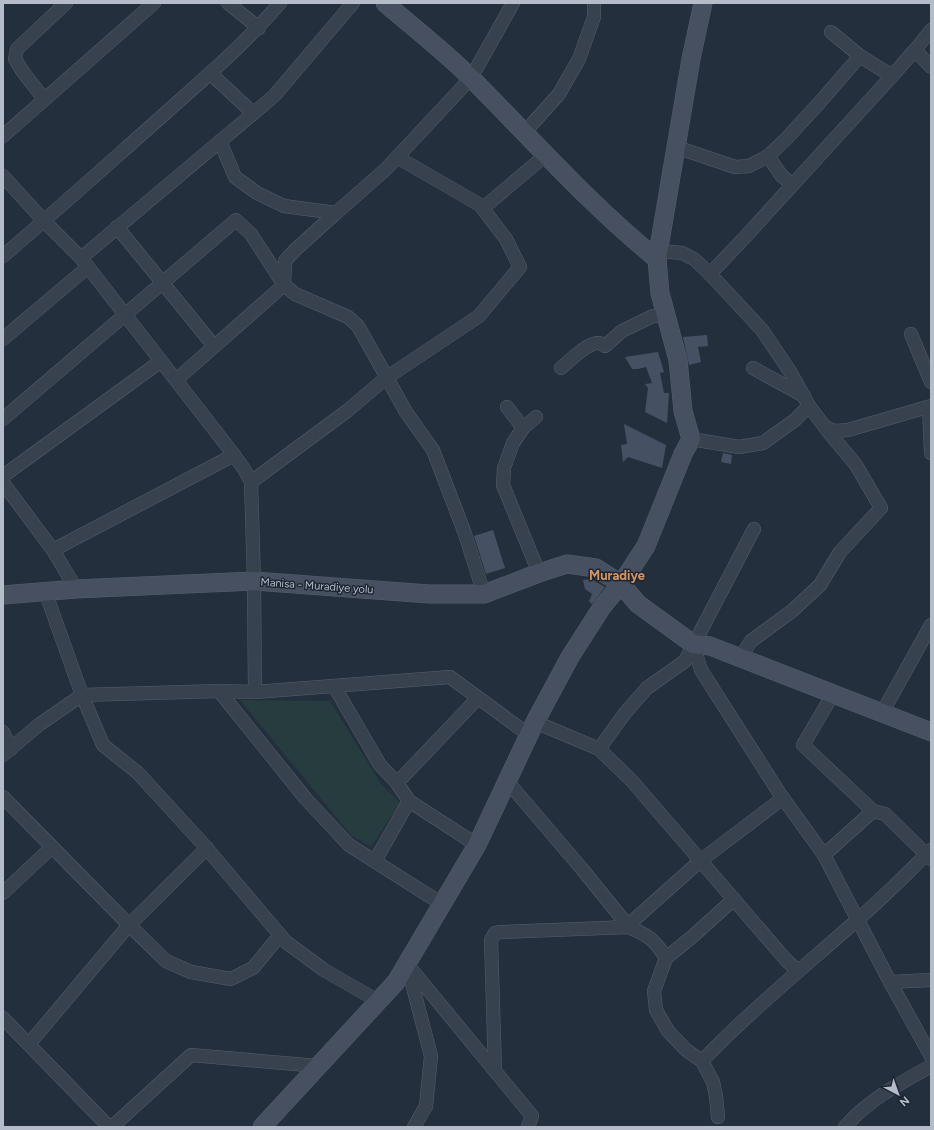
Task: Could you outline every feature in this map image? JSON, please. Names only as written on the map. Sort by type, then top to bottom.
[{"type":"main road","points":[[385,3],[471,78],[627,235],[658,255]]},
{"type":"main road","points":[[262,1127],[396,982],[477,845],[532,729],[570,657],[602,607],[621,584],[646,546],[683,454],[691,439],[683,411],[678,360],[660,293],[658,255],[691,59],[703,3]]},
{"type":"main road","name":"Manisa - Muradiye yolu","points":[[3,594],[76,589],[254,581],[429,594],[484,594],[566,564],[596,568],[621,584],[638,604],[693,644]]},
{"type":"main road","points":[[693,644],[710,646],[931,732]]},
{"type":"street","points":[[44,99],[15,59],[17,49],[66,3]]},
{"type":"street","points":[[3,136],[154,3]]},
{"type":"street","points":[[228,3],[259,28]]},
{"type":"street","points":[[3,256],[210,73],[259,28],[280,3]]},
{"type":"street","points":[[3,339],[85,262],[117,227],[274,96],[353,3]]},
{"type":"street","points":[[176,380],[284,285],[285,261],[295,250],[386,169],[471,78],[513,3]]},
{"type":"street","points":[[524,133],[559,94],[579,59],[594,17],[594,3]]},
{"type":"street","points":[[710,274],[892,76],[931,30]]},
{"type":"street","points":[[831,32],[860,56],[892,76]]},
{"type":"street","points":[[915,50],[931,67]]},
{"type":"street","points":[[676,147],[735,167],[748,166],[768,156],[787,138],[860,56]]},
{"type":"street","points":[[210,73],[253,113]]},
{"type":"street","points":[[220,141],[235,177],[257,193],[284,206],[336,213]]},
{"type":"street","points":[[483,208],[546,155]]},
{"type":"street","points":[[768,156],[781,174],[792,185]]},
{"type":"street","points":[[251,482],[347,411],[386,378],[479,316],[520,267],[506,239],[480,205],[397,157]]},
{"type":"street","points":[[3,176],[44,221],[85,262],[234,455],[251,482],[255,692]]},
{"type":"street","points":[[3,419],[126,316],[236,220],[251,234],[284,285],[295,294],[348,316],[358,326],[406,412],[433,450],[464,531],[484,594]]},
{"type":"street","points":[[117,227],[214,346]]},
{"type":"street","points":[[658,255],[682,253],[694,259],[762,330],[825,427],[856,465],[881,508],[840,552],[820,584],[792,611],[751,642],[740,658]]},
{"type":"street","points":[[561,368],[581,351],[593,344],[598,343],[605,346],[622,331],[654,316],[666,315]]},
{"type":"street","points":[[911,334],[931,382]]},
{"type":"street","points":[[3,476],[161,361]]},
{"type":"street","points":[[753,368],[807,401]]},
{"type":"street","points":[[691,439],[739,447],[763,443],[795,420],[807,401]]},
{"type":"street","points":[[506,407],[523,428]]},
{"type":"street","points":[[825,427],[835,431],[848,430],[930,407],[931,453]]},
{"type":"street","points":[[536,417],[523,428],[513,443],[507,456],[502,485],[539,573]]},
{"type":"street","points":[[53,550],[234,455]]},
{"type":"street","points":[[3,483],[53,550],[76,589]]},
{"type":"street","points":[[599,749],[625,713],[648,688],[685,661],[754,529]]},
{"type":"street","points":[[45,591],[82,695],[103,745],[138,773],[206,848],[286,942],[324,970],[378,1001]]},
{"type":"street","points":[[882,713],[931,625]]},
{"type":"street","points":[[693,644],[701,670],[783,798],[824,855],[890,982],[931,1056]]},
{"type":"street","points":[[3,732],[7,752],[40,724],[82,695],[220,691],[255,692],[450,677],[478,698],[532,729],[599,749],[632,781],[786,960],[798,971]]},
{"type":"street","points":[[334,686],[380,765],[397,783],[409,801],[477,845]]},
{"type":"street","points":[[220,691],[306,799],[349,845],[442,904]]},
{"type":"street","points":[[702,1061],[723,1039],[929,854],[885,814],[873,812],[802,745],[833,694]]},
{"type":"street","points":[[397,783],[478,698]]},
{"type":"street","points":[[507,781],[582,868],[630,927]]},
{"type":"street","points":[[3,797],[166,961],[191,972],[231,979],[253,968],[280,935]]},
{"type":"street","points":[[630,927],[635,919],[700,861],[783,798]]},
{"type":"street","points":[[375,861],[409,801]]},
{"type":"street","points":[[824,855],[873,812]]},
{"type":"street","points":[[3,893],[52,847]]},
{"type":"street","points":[[29,1044],[129,925],[206,848]]},
{"type":"street","points":[[718,1117],[713,1082],[702,1061],[686,1050],[668,1031],[656,1010],[654,991],[666,958],[734,899]]},
{"type":"street","points":[[495,1070],[491,940],[495,933],[630,927],[646,934],[656,942],[666,958]]},
{"type":"street","points":[[407,964],[532,1116],[528,1127]]},
{"type":"street","points":[[407,964],[431,1056],[426,1106],[414,1127]]},
{"type":"street","points":[[890,982],[931,980]]},
{"type":"street","points":[[3,1018],[109,1127]]},
{"type":"street","points":[[112,1127],[191,1055],[318,1066]]},
{"type":"street","points":[[845,1127],[883,1093],[931,1066]]},
{"type":"green space","points":[[240,700],[330,701],[381,784],[400,803],[371,847],[351,835]]},
{"type":"building","points":[[707,335],[708,346],[698,347],[701,362],[689,365],[683,337]]},
{"type":"building","points":[[658,352],[664,372],[660,373],[664,393],[669,393],[667,423],[645,412],[648,388],[645,384],[652,383],[646,367],[632,369],[625,357]]},
{"type":"building","points":[[624,424],[666,445],[662,468],[628,457],[623,462],[621,445],[627,444]]},
{"type":"building","points":[[723,453],[732,455],[731,464],[721,462]]},
{"type":"building","points":[[493,530],[505,568],[486,574],[474,536]]},
{"type":"building","points":[[591,579],[605,587],[592,604],[589,601],[592,594],[585,589],[583,580]]},
{"type":"district","name":"Muradiye","points":[[617,575]]}]
